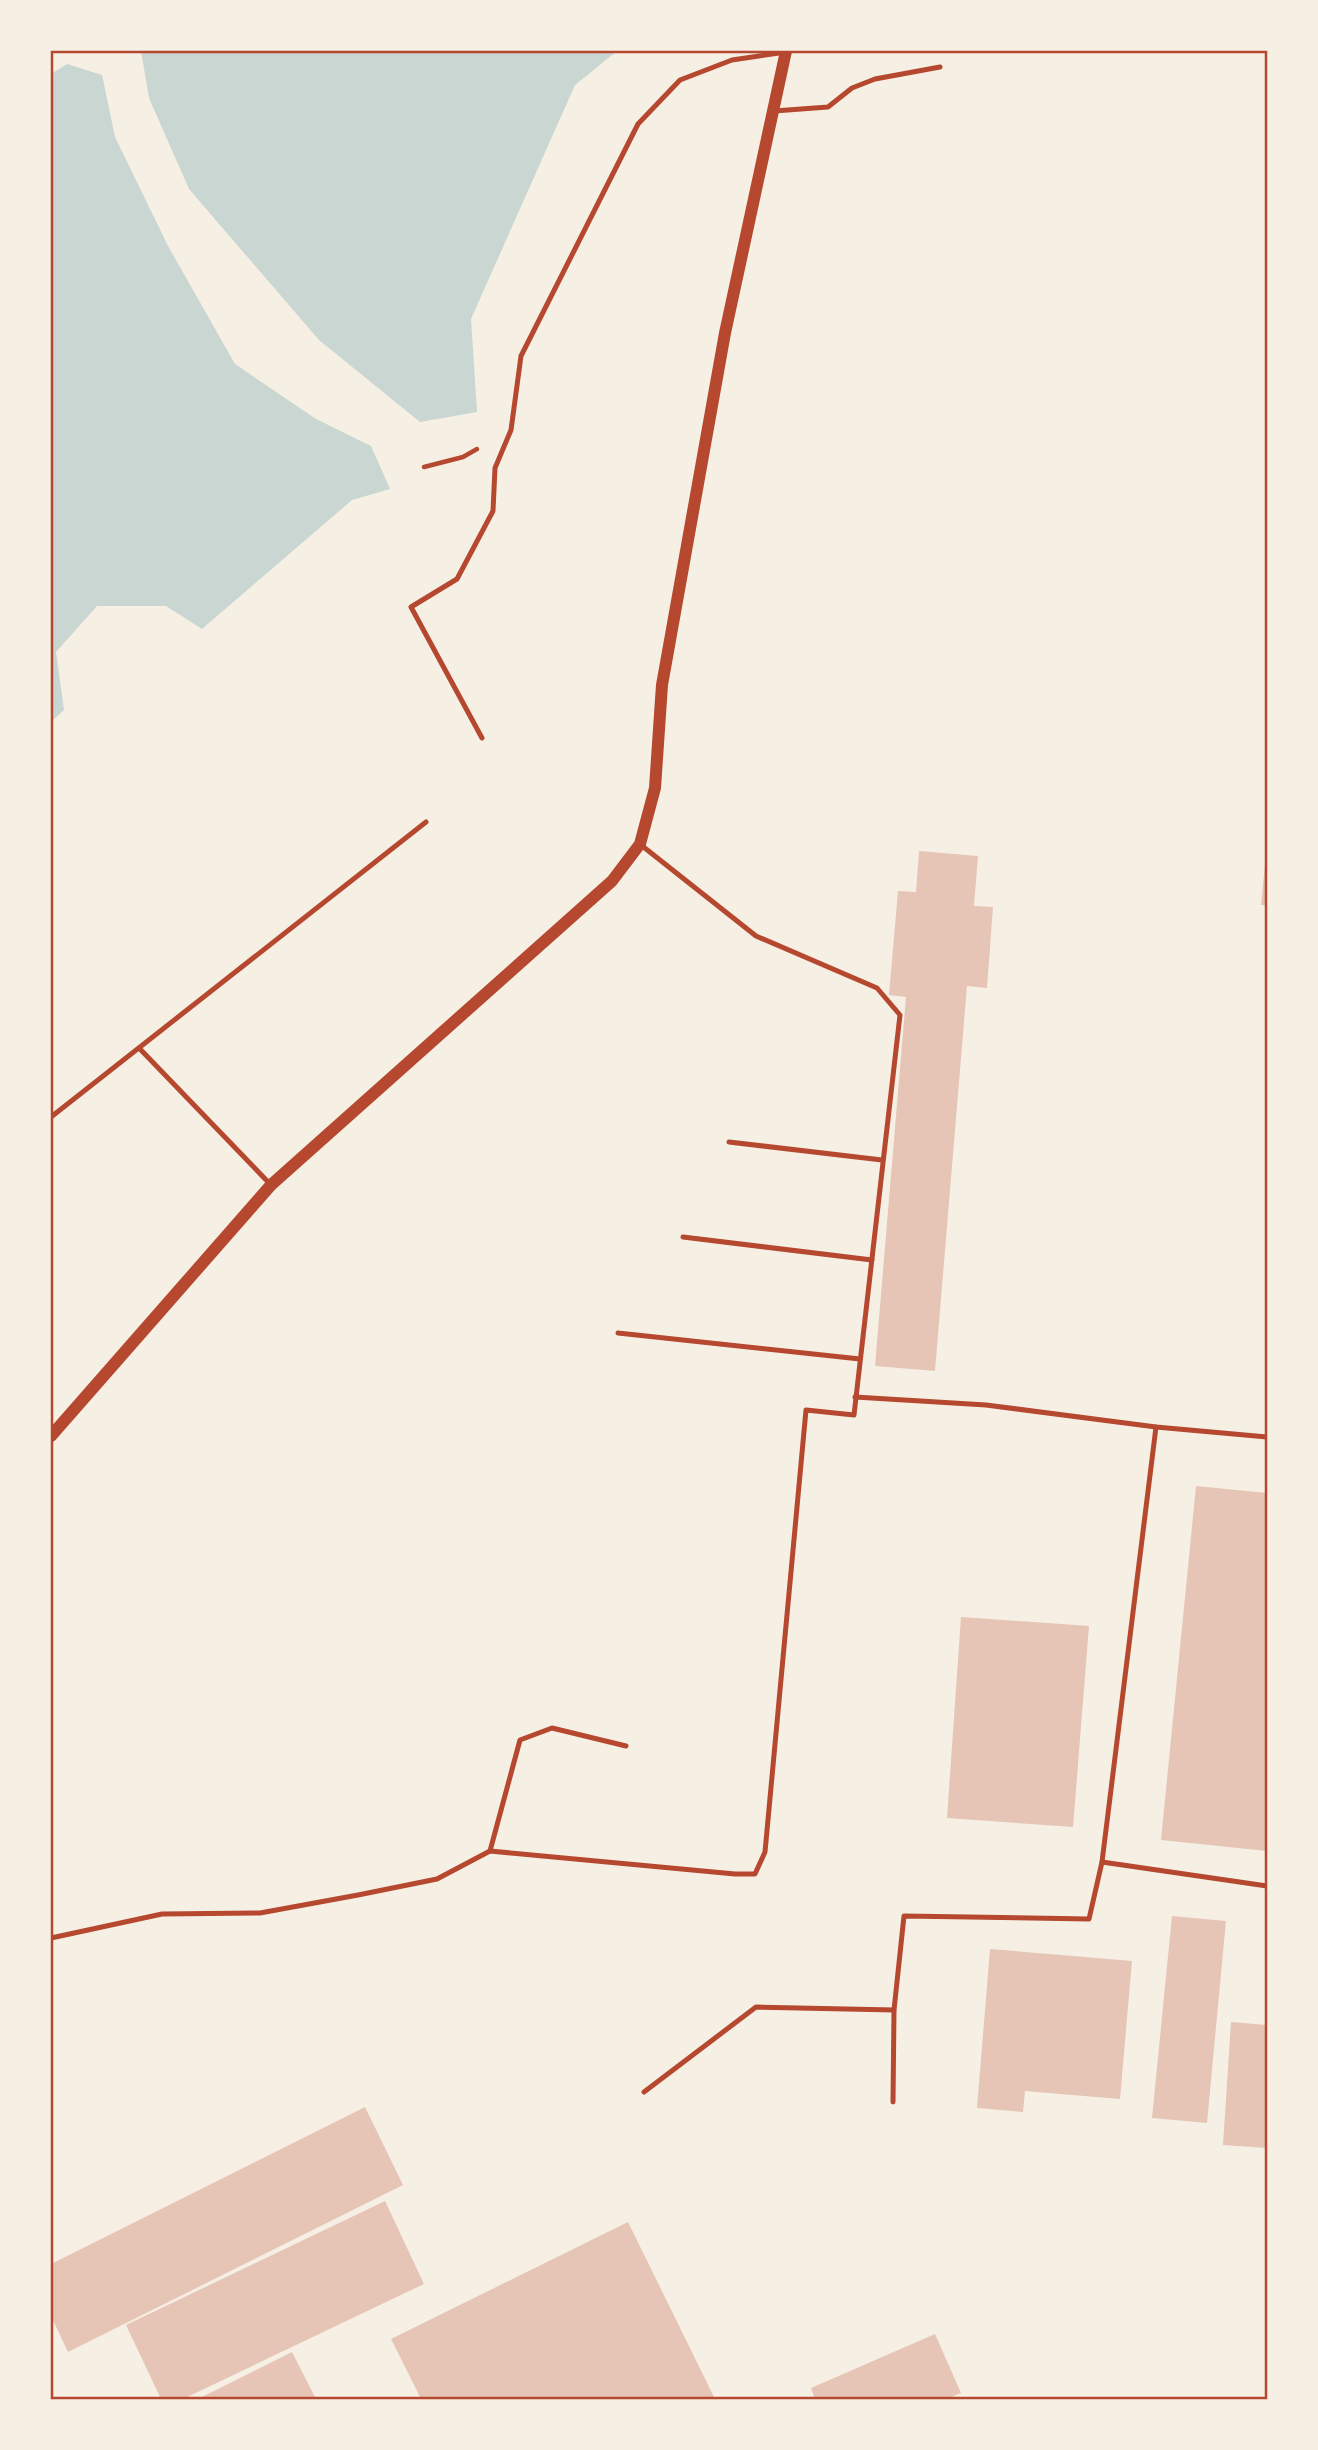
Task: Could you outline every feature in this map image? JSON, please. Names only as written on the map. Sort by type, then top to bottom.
[{"type":"street","points":[[51,1436],[271,1185],[612,881],[640,844],[655,788],[662,685],[717,373],[786,52]]},
{"type":"lane","points":[[482,738],[411,607],[457,579],[493,510],[495,468],[512,430],[521,356],[638,124],[680,80],[732,60],[786,52]]},
{"type":"lane","points":[[772,111],[828,107],[852,88],[875,79],[940,67]]},
{"type":"lane","points":[[51,1116],[140,1049],[426,822]]},
{"type":"lane","points":[[51,1938],[162,1914],[260,1913],[358,1895],[437,1879],[490,1850],[755,1874],[765,1852],[806,1410],[854,1415],[900,1015],[877,988],[756,936],[640,844]]},
{"type":"lane","points":[[140,1049],[271,1185]]},
{"type":"lane","points":[[729,1142],[882,1160]]},
{"type":"lane","points":[[683,1237],[872,1260]]},
{"type":"lane","points":[[618,1333],[860,1359]]},
{"type":"lane","points":[[855,1397],[986,1405],[1156,1427],[1267,1437]]},
{"type":"lane","points":[[893,2102],[894,2010],[904,1916],[1089,1919],[1102,1862],[1156,1427]]},
{"type":"lane","points":[[490,1850],[520,1740],[552,1728],[626,1746]]},
{"type":"lane","points":[[1102,1862],[1267,1886]]},
{"type":"lane","points":[[644,2092],[756,2007],[894,2010]]},
{"type":"path","points":[[424,467],[463,457],[512,430]]},
{"type":"shaded area","points":[[141,51],[617,51],[575,85],[471,319],[477,412],[420,422],[319,340],[189,189],[149,98]]},
{"type":"shaded area","points":[[67,64],[102,75],[115,137],[168,246],[235,364],[316,419],[371,446],[390,489],[352,500],[202,629],[166,606],[97,606],[56,652],[64,710],[51,722],[51,74]]},
{"type":"building","points":[[919,851],[978,856],[974,906],[993,907],[987,988],[967,986],[935,1371],[875,1366],[906,997],[889,995],[898,891],[916,892]]},
{"type":"building","points":[[1265,864],[1267,905],[1261,905]]},
{"type":"building","points":[[1196,1486],[1267,1493],[1267,1851],[1161,1840]]},
{"type":"building","points":[[961,1617],[1089,1626],[1073,1827],[947,1818]]},
{"type":"building","points":[[1172,1916],[1226,1921],[1207,2123],[1152,2118]]},
{"type":"building","points":[[990,1949],[1132,1961],[1120,2099],[1025,2091],[1023,2112],[977,2108]]},
{"type":"building","points":[[1231,2022],[1267,2025],[1267,2148],[1223,2145]]},
{"type":"building","points":[[365,2107],[403,2185],[68,2352],[51,2316],[51,2264]]},
{"type":"building","points":[[385,2201],[424,2284],[183,2399],[161,2399],[126,2325]]},
{"type":"building","points":[[628,2222],[715,2399],[421,2399],[391,2339]]},
{"type":"building","points":[[935,2334],[961,2393],[946,2399],[815,2399],[811,2388]]},
{"type":"building","points":[[292,2352],[316,2399],[198,2399]]}]
